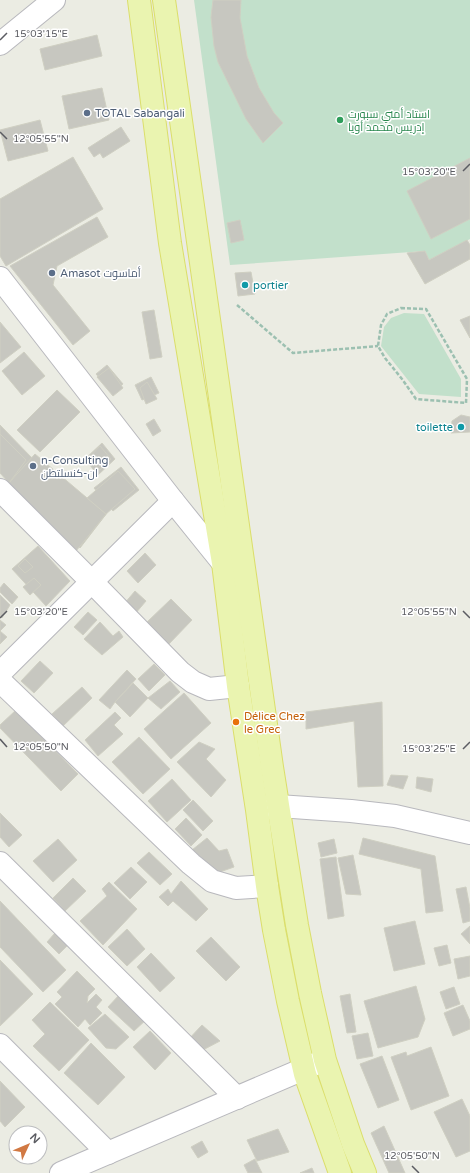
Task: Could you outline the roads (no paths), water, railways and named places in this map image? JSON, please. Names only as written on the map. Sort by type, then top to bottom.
[{"type":"main road","points":[[139,0],[170,243],[223,562],[238,686],[257,810],[266,886],[288,1001],[304,1069],[340,1173]]},
{"type":"main road","points":[[164,0],[272,767],[297,925],[325,1060],[352,1144],[365,1173]]},
{"type":"main road","points":[[170,243],[198,240]]},
{"type":"street","points":[[0,44],[54,0]]},
{"type":"street","points":[[0,278],[173,501],[223,562]]},
{"type":"street","points":[[0,490],[180,672],[193,682],[209,690],[238,686]]},
{"type":"street","points":[[0,673],[173,501]]},
{"type":"street","points":[[0,681],[201,872],[212,880],[236,888],[266,886]]},
{"type":"street","points":[[257,810],[278,806],[351,811],[395,816],[470,833]]},
{"type":"street","points":[[0,863],[238,1098]]},
{"type":"street","points":[[0,1045],[108,1153]]},
{"type":"street","points":[[61,1173],[325,1060]]},
{"type":"place","name":"TOTAL Sabangali","points":[[87,113]]},
{"type":"place","name":"استاد أمني سبورت إدريس محمد أويا","points":[[340,120]]},
{"type":"place","name":"Amasot أماسوت","points":[[52,273]]},
{"type":"place","name":"portier","points":[[245,285]]},
{"type":"place","name":"toilette","points":[[461,427]]},
{"type":"place","name":"n-Consulting ان-كنسلتطن","points":[[33,466]]},
{"type":"place","name":"Délice Chez le Grec","points":[[236,722]]}]
